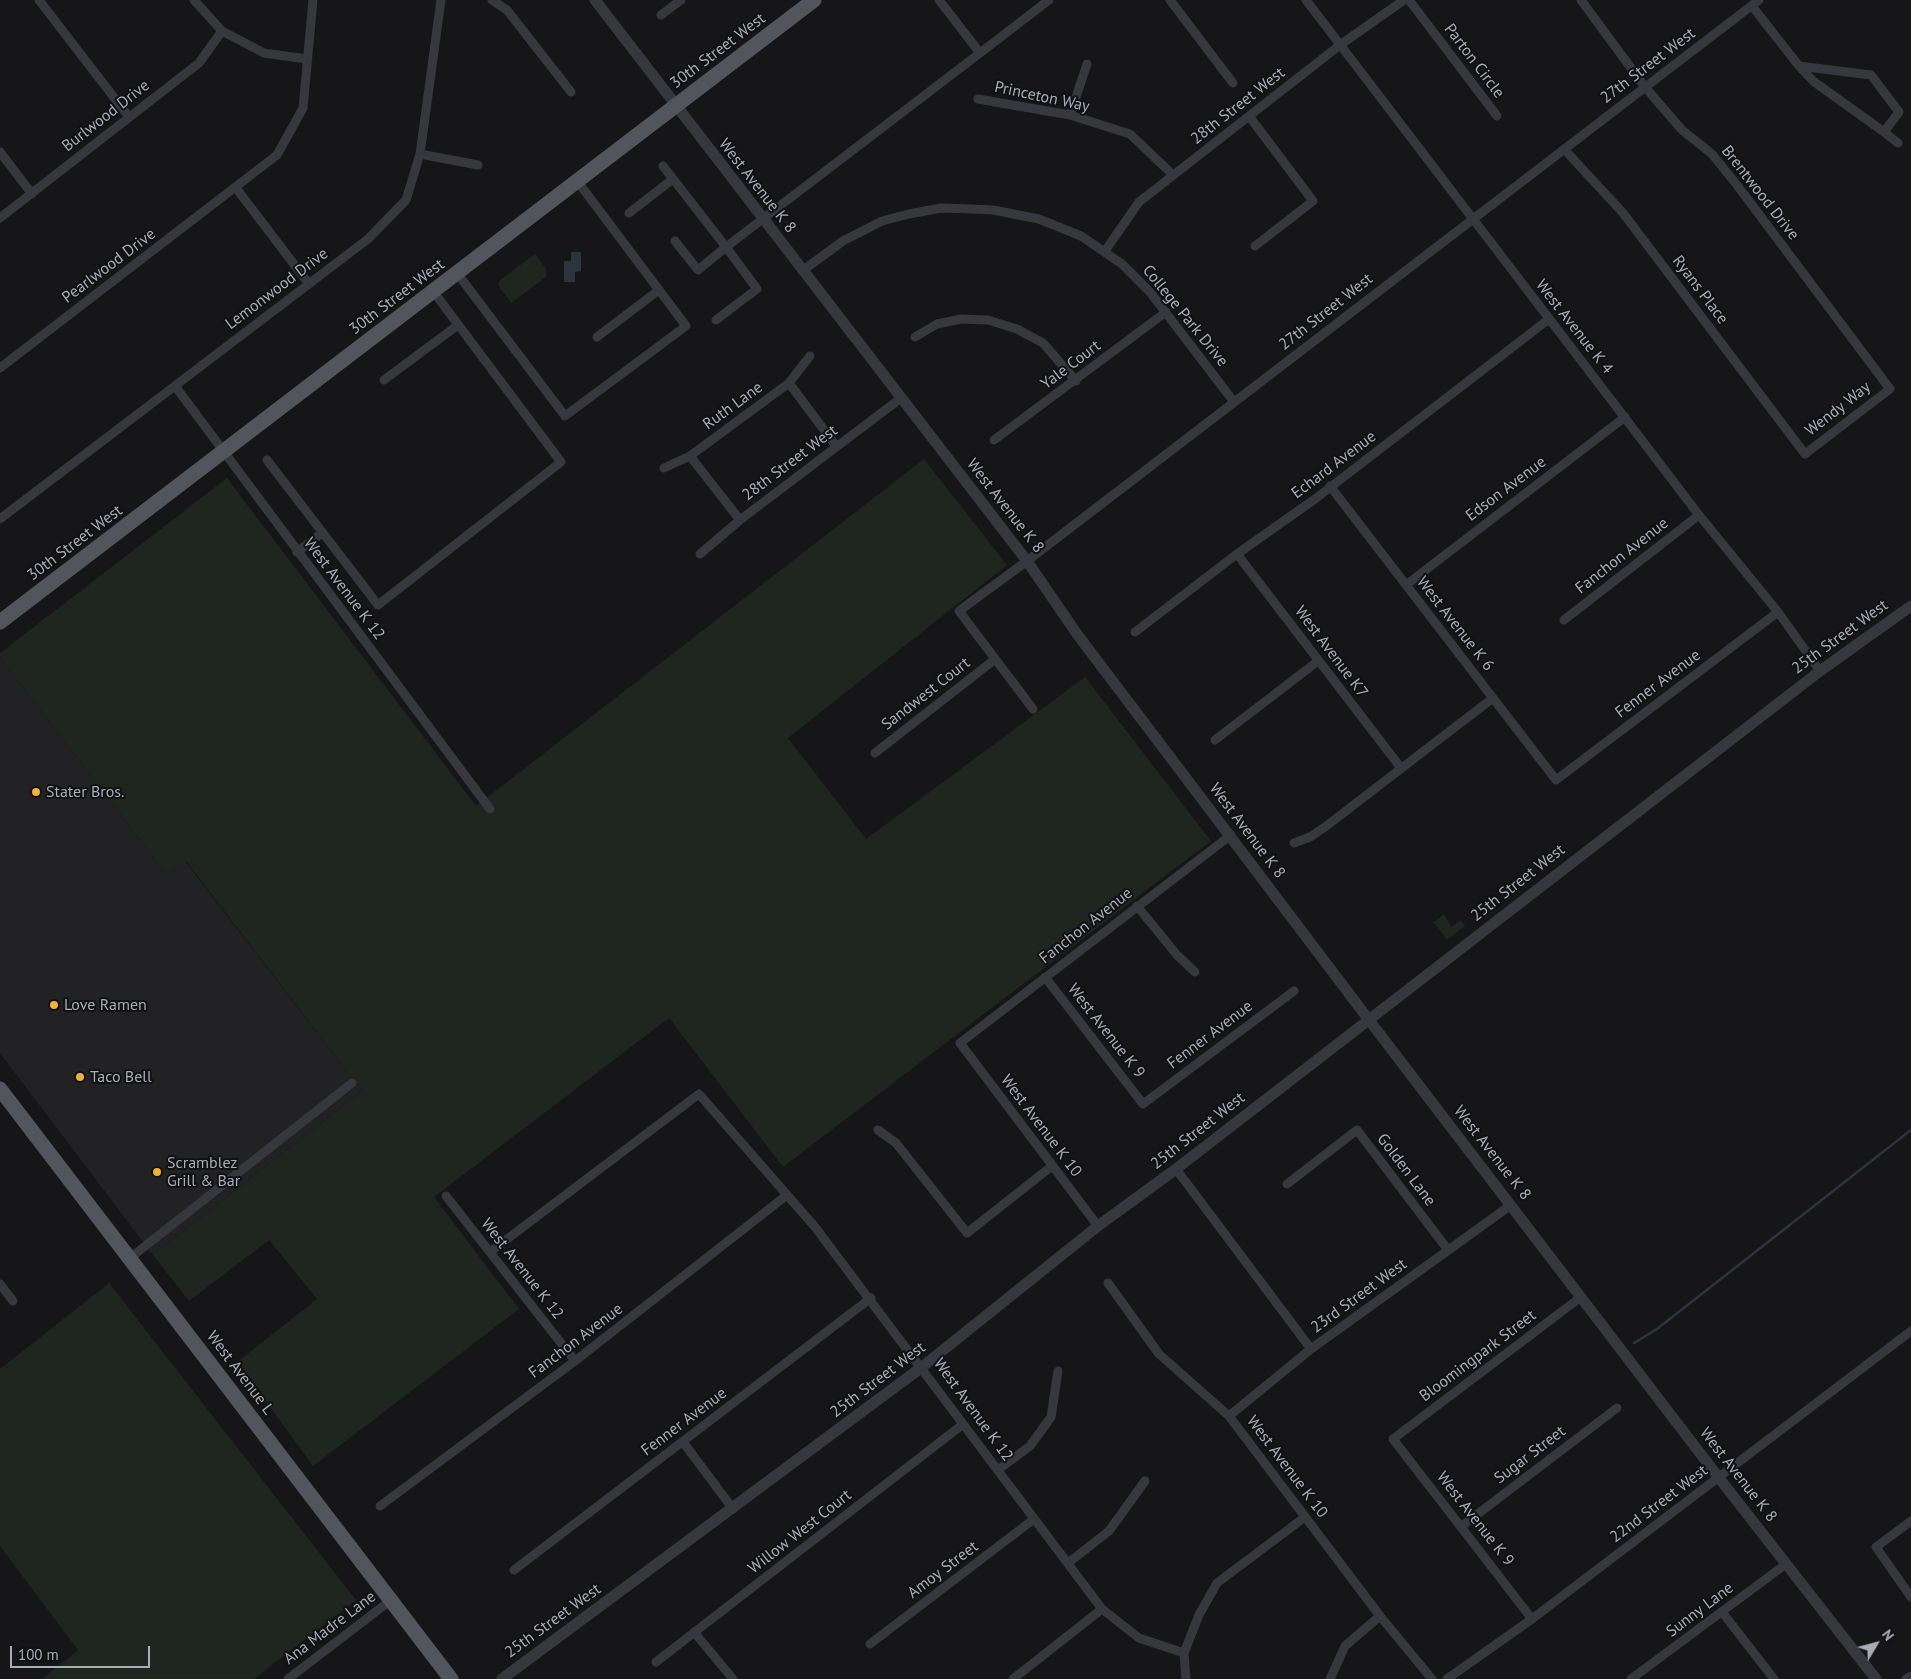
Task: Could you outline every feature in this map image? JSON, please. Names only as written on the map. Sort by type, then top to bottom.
[{"type":"main road","name":"30th Street West","points":[[0,622],[814,0]]},
{"type":"main road","name":"West Avenue L","points":[[0,1089],[451,1679]]},
{"type":"street","points":[[39,0],[129,117]]},
{"type":"street","points":[[194,0],[222,31],[264,53],[307,59]]},
{"type":"street","name":"Pearlwood Drive","points":[[0,368],[277,155],[303,108],[313,0]]},
{"type":"street","name":"Lemonwood Drive","points":[[0,520],[368,239],[406,200],[420,154],[441,0]]},
{"type":"street","points":[[492,0],[507,10],[571,92]]},
{"type":"street","name":"West Avenue K 8","points":[[595,0],[1027,561],[1077,634],[1368,1020],[1719,1478],[1876,1679]]},
{"type":"street","points":[[661,15],[681,0]]},
{"type":"street","points":[[940,0],[980,52]]},
{"type":"street","points":[[676,241],[698,270],[762,218],[1049,0]]},
{"type":"street","points":[[1170,0],[1233,83]]},
{"type":"street","name":"West Avenue K 4","points":[[1306,0],[1699,515],[1778,612],[1820,671]]},
{"type":"street","name":"28th Street West","points":[[1104,251],[1139,202],[1340,45],[1404,0]]},
{"type":"street","name":"Parton Circle","points":[[1409,0],[1497,116]]},
{"type":"street","name":"Brentwood Drive","points":[[1580,0],[1646,87],[1682,130],[1712,154],[1890,388]]},
{"type":"street","points":[[1756,3],[1799,66],[1813,81],[1898,143]]},
{"type":"street","name":"27th Street West","points":[[994,660],[958,610],[1027,561],[1756,3]]},
{"type":"street","name":"Burlwood Drive","points":[[0,218],[199,63],[222,31]]},
{"type":"street","points":[[1070,115],[1087,64]]},
{"type":"street","points":[[1799,66],[1871,75],[1899,112],[1884,132]]},
{"type":"street","name":"Princeton Way","points":[[978,99],[1070,115],[1130,134],[1173,175]]},
{"type":"street","points":[[1249,116],[1313,201],[1255,246]]},
{"type":"street","name":"Ryans Place","points":[[1564,149],[1623,212],[1805,454]]},
{"type":"street","points":[[0,152],[32,194]]},
{"type":"street","points":[[420,154],[478,165]]},
{"type":"street","points":[[663,166],[757,289],[716,320]]},
{"type":"street","points":[[629,213],[673,179]]},
{"type":"street","points":[[457,273],[565,416],[686,326],[578,182]]},
{"type":"street","points":[[236,188],[309,284]]},
{"type":"street","name":"College Park Drive","points":[[802,270],[844,241],[882,221],[941,208],[993,210],[1039,218],[1081,236],[1122,264],[1150,292],[1234,402]]},
{"type":"street","points":[[597,336],[659,290]]},
{"type":"street","points":[[267,460],[378,604],[561,462],[433,291]]},
{"type":"street","name":"Yale Court","points":[[994,440],[1076,381],[1166,312]]},
{"type":"street","points":[[915,337],[937,324],[961,319],[988,320],[1017,329],[1043,343],[1076,381]]},
{"type":"street","name":"Echard Avenue","points":[[1135,632],[1549,319]]},
{"type":"street","points":[[384,380],[458,325]]},
{"type":"street","name":"Ruth Lane","points":[[664,468],[690,456],[789,382],[810,356]]},
{"type":"street","points":[[789,382],[836,446]]},
{"type":"street","name":"West Avenue K 12","points":[[175,386],[490,809]]},
{"type":"street","name":"Wendy Way","points":[[1805,454],[1890,388]]},
{"type":"street","name":"28th Street West","points":[[700,554],[740,520],[901,398]]},
{"type":"street","name":"Edson Avenue","points":[[1406,585],[1625,417]]},
{"type":"street","points":[[690,456],[740,520]]},
{"type":"street","name":"West Avenue K 6","points":[[1330,486],[1556,780]]},
{"type":"street","name":"Fanchon Avenue","points":[[1564,620],[1699,515]]},
{"type":"street","points":[[297,552],[322,533]]},
{"type":"street","name":"West Avenue K7","points":[[1237,554],[1400,768]]},
{"type":"street","name":"25th Street West","points":[[502,1679],[922,1367],[1098,1226],[1176,1169],[1820,671],[1911,606]]},
{"type":"street","name":"Fenner Avenue","points":[[1556,780],[1778,612]]},
{"type":"street","points":[[994,660],[1033,709]]},
{"type":"street","name":"Sandwest Court","points":[[875,752],[994,660]]},
{"type":"street","points":[[1215,740],[1318,661]]},
{"type":"street","points":[[1294,843],[1310,837],[1325,827],[1493,698]]},
{"type":"street","name":"Fanchon Avenue","points":[[960,1043],[1231,836]]},
{"type":"street","points":[[1137,906],[1177,956],[1195,972]]},
{"type":"street","name":"West Avenue K 9","points":[[1045,977],[1143,1104]]},
{"type":"street","name":"Fenner Avenue","points":[[1143,1104],[1294,991]]},
{"type":"street","name":"West Avenue K 10","points":[[960,1043],[1098,1226]]},
{"type":"street","points":[[130,1258],[352,1082]]},
{"type":"street","name":"West Avenue K 12","points":[[490,1252],[699,1094],[815,1227],[871,1298],[962,1425],[1102,1609],[1138,1638],[1184,1653]]},
{"type":"street","points":[[878,1130],[896,1143],[967,1233],[1052,1166]]},
{"type":"street","name":"Golden Lane","points":[[1287,1184],[1357,1130],[1448,1250]]},
{"type":"street","points":[[1176,1169],[1311,1349]]},
{"type":"street","name":"West Avenue K 12","points":[[446,1196],[575,1361]]},
{"type":"street","name":"Fanchon Avenue","points":[[380,1506],[575,1361],[787,1196]]},
{"type":"street","name":"23rd Street West","points":[[1230,1416],[1311,1349],[1510,1205]]},
{"type":"street","name":"West Avenue K 10","points":[[1108,1283],[1159,1354],[1230,1416],[1380,1616],[1432,1679]]},
{"type":"street","points":[[0,1284],[13,1301]]},
{"type":"street","name":"Bloomingpark Street","points":[[1393,1439],[1581,1296]]},
{"type":"street","name":"Fenner Avenue","points":[[514,1570],[871,1298]]},
{"type":"street","name":"22nd Street West","points":[[1447,1679],[1719,1478],[1911,1331]]},
{"type":"street","points":[[998,1470],[1030,1446],[1051,1417],[1058,1371]]},
{"type":"street","name":"Sugar Street","points":[[1462,1526],[1617,1408]]},
{"type":"street","name":"Willow West Court","points":[[656,1662],[962,1425]]},
{"type":"street","name":"West Avenue K 9","points":[[1393,1439],[1532,1618]]},
{"type":"street","points":[[683,1442],[733,1509]]},
{"type":"street","points":[[1068,1563],[1109,1531],[1145,1481]]},
{"type":"street","points":[[1186,1679],[1184,1653],[1199,1616],[1217,1583],[1305,1517]]},
{"type":"street","name":"Amoy Street","points":[[870,1644],[1034,1519]]},
{"type":"street","points":[[1911,1522],[1876,1547],[1911,1597]]},
{"type":"street","name":"Sunny Lane","points":[[1632,1679],[1786,1564]]},
{"type":"street","name":"Ana Madre Lane","points":[[288,1679],[391,1600]]},
{"type":"street","points":[[1013,1679],[1102,1609]]},
{"type":"street","points":[[1722,1612],[1774,1679]]},
{"type":"street","points":[[1330,1679],[1345,1646],[1380,1616]]},
{"type":"street","points":[[694,1632],[733,1679]]},
{"type":"street","points":[[1906,1679],[1911,1676]]},
{"type":"shaded area","points":[[571,252],[581,252],[581,271],[575,272],[575,282],[564,282],[564,261],[571,261]]},
{"type":"shaded area","points":[[535,254],[547,270],[546,277],[511,303],[498,285],[500,280]]},
{"type":"shaded area","points":[[924,459],[1007,565],[788,738],[866,839],[1085,677],[1211,841],[783,1167],[669,1018],[434,1197],[519,1309],[313,1466],[237,1362],[317,1299],[269,1240],[189,1301],[153,1255],[362,1091],[186,861],[167,875],[0,657],[0,653],[227,478],[476,806]]},
{"type":"shaded area","points":[[0,657],[167,875],[185,861],[362,1091],[153,1255],[0,1053]]},
{"type":"shaded area","points":[[1444,914],[1451,927],[1461,920],[1465,926],[1447,940],[1434,922]]},
{"type":"shaded area","points":[[109,1283],[356,1600],[254,1679],[42,1679],[78,1650],[0,1546],[0,1369]]},
{"type":"waterway","points":[[1634,1343],[1657,1329],[1911,1130]]},
{"type":"place","name":"Stater Bros.","points":[[36,792]]},
{"type":"place","name":"Love Ramen","points":[[54,1005]]},
{"type":"place","name":"Taco Bell","points":[[80,1077]]},
{"type":"place","name":"Scramblez Grill & Bar","points":[[157,1172]]}]
